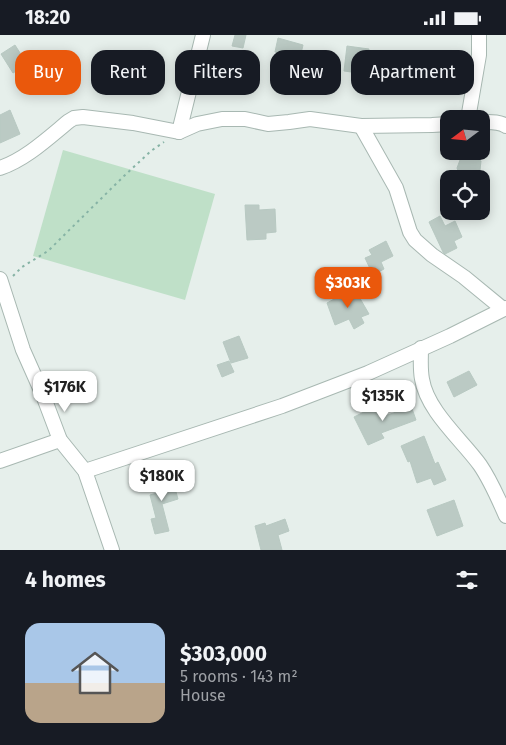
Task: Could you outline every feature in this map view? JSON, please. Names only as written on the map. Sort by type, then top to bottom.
[{"type":"street","points":[[179,132],[202,35]]},
{"type":"street","points":[[470,110],[479,55],[479,35]]},
{"type":"street","points":[[0,169],[22,158],[69,121],[74,118],[83,117],[133,123],[179,132],[197,124],[222,119],[245,119],[268,124],[310,119],[361,126],[440,125]]},
{"type":"street","points":[[490,122],[506,126]]},
{"type":"street","points":[[86,471],[290,402],[368,373],[450,336],[504,308],[432,255],[415,240],[410,232],[396,188],[361,126]]},
{"type":"street","points":[[1,283],[23,350],[60,440],[86,471],[112,550]]},
{"type":"street","points":[[421,348],[422,379],[427,395],[446,425],[483,469],[494,488],[506,516]]},
{"type":"street","points":[[0,461],[60,440]]},
{"type":"path","points":[[1,283],[48,251],[124,176],[152,151],[179,132]]},
{"type":"green space","points":[[63,150],[215,194],[185,300],[33,256]]},
{"type":"building","points":[[235,35],[246,35],[243,48],[232,46]]},
{"type":"building","points":[[278,38],[303,45],[302,50],[275,50]]},
{"type":"building","points":[[15,45],[18,50],[15,50],[15,72],[13,73],[1,54]]},
{"type":"building","points":[[347,46],[369,49],[351,50],[351,72],[344,71]]},
{"type":"building","points":[[10,110],[20,134],[0,143],[0,115]]},
{"type":"building","points":[[460,160],[481,161],[480,170],[458,170]]},
{"type":"building","points":[[245,205],[259,205],[259,210],[275,209],[276,232],[266,233],[266,239],[247,240]]},
{"type":"building","points":[[440,216],[440,220],[442,220],[445,226],[455,221],[462,237],[454,241],[457,248],[445,254],[429,222]]},
{"type":"building","points":[[386,241],[393,256],[381,262],[384,269],[373,275],[365,258],[372,255],[369,250]]},
{"type":"building","points":[[354,288],[369,314],[361,317],[364,323],[354,329],[349,319],[335,325],[327,303]]},
{"type":"building","points":[[239,336],[248,358],[231,363],[223,342]]},
{"type":"building","points":[[229,361],[234,372],[222,377],[217,365]]},
{"type":"building","points":[[469,371],[477,385],[454,397],[447,382]]},
{"type":"building","points":[[410,403],[416,420],[381,433],[384,438],[368,445],[354,417],[374,407],[379,418],[402,410],[400,406]]},
{"type":"building","points":[[424,436],[435,464],[438,462],[446,480],[434,485],[431,478],[417,483],[410,461],[408,462],[401,446]]},
{"type":"building","points":[[171,474],[178,499],[162,504],[169,531],[155,534],[151,519],[156,518],[150,495],[157,493],[153,479]]},
{"type":"building","points":[[454,500],[463,526],[437,536],[427,510]]},
{"type":"building","points":[[285,519],[289,531],[278,535],[282,550],[261,550],[255,526],[265,523],[266,526]]}]
